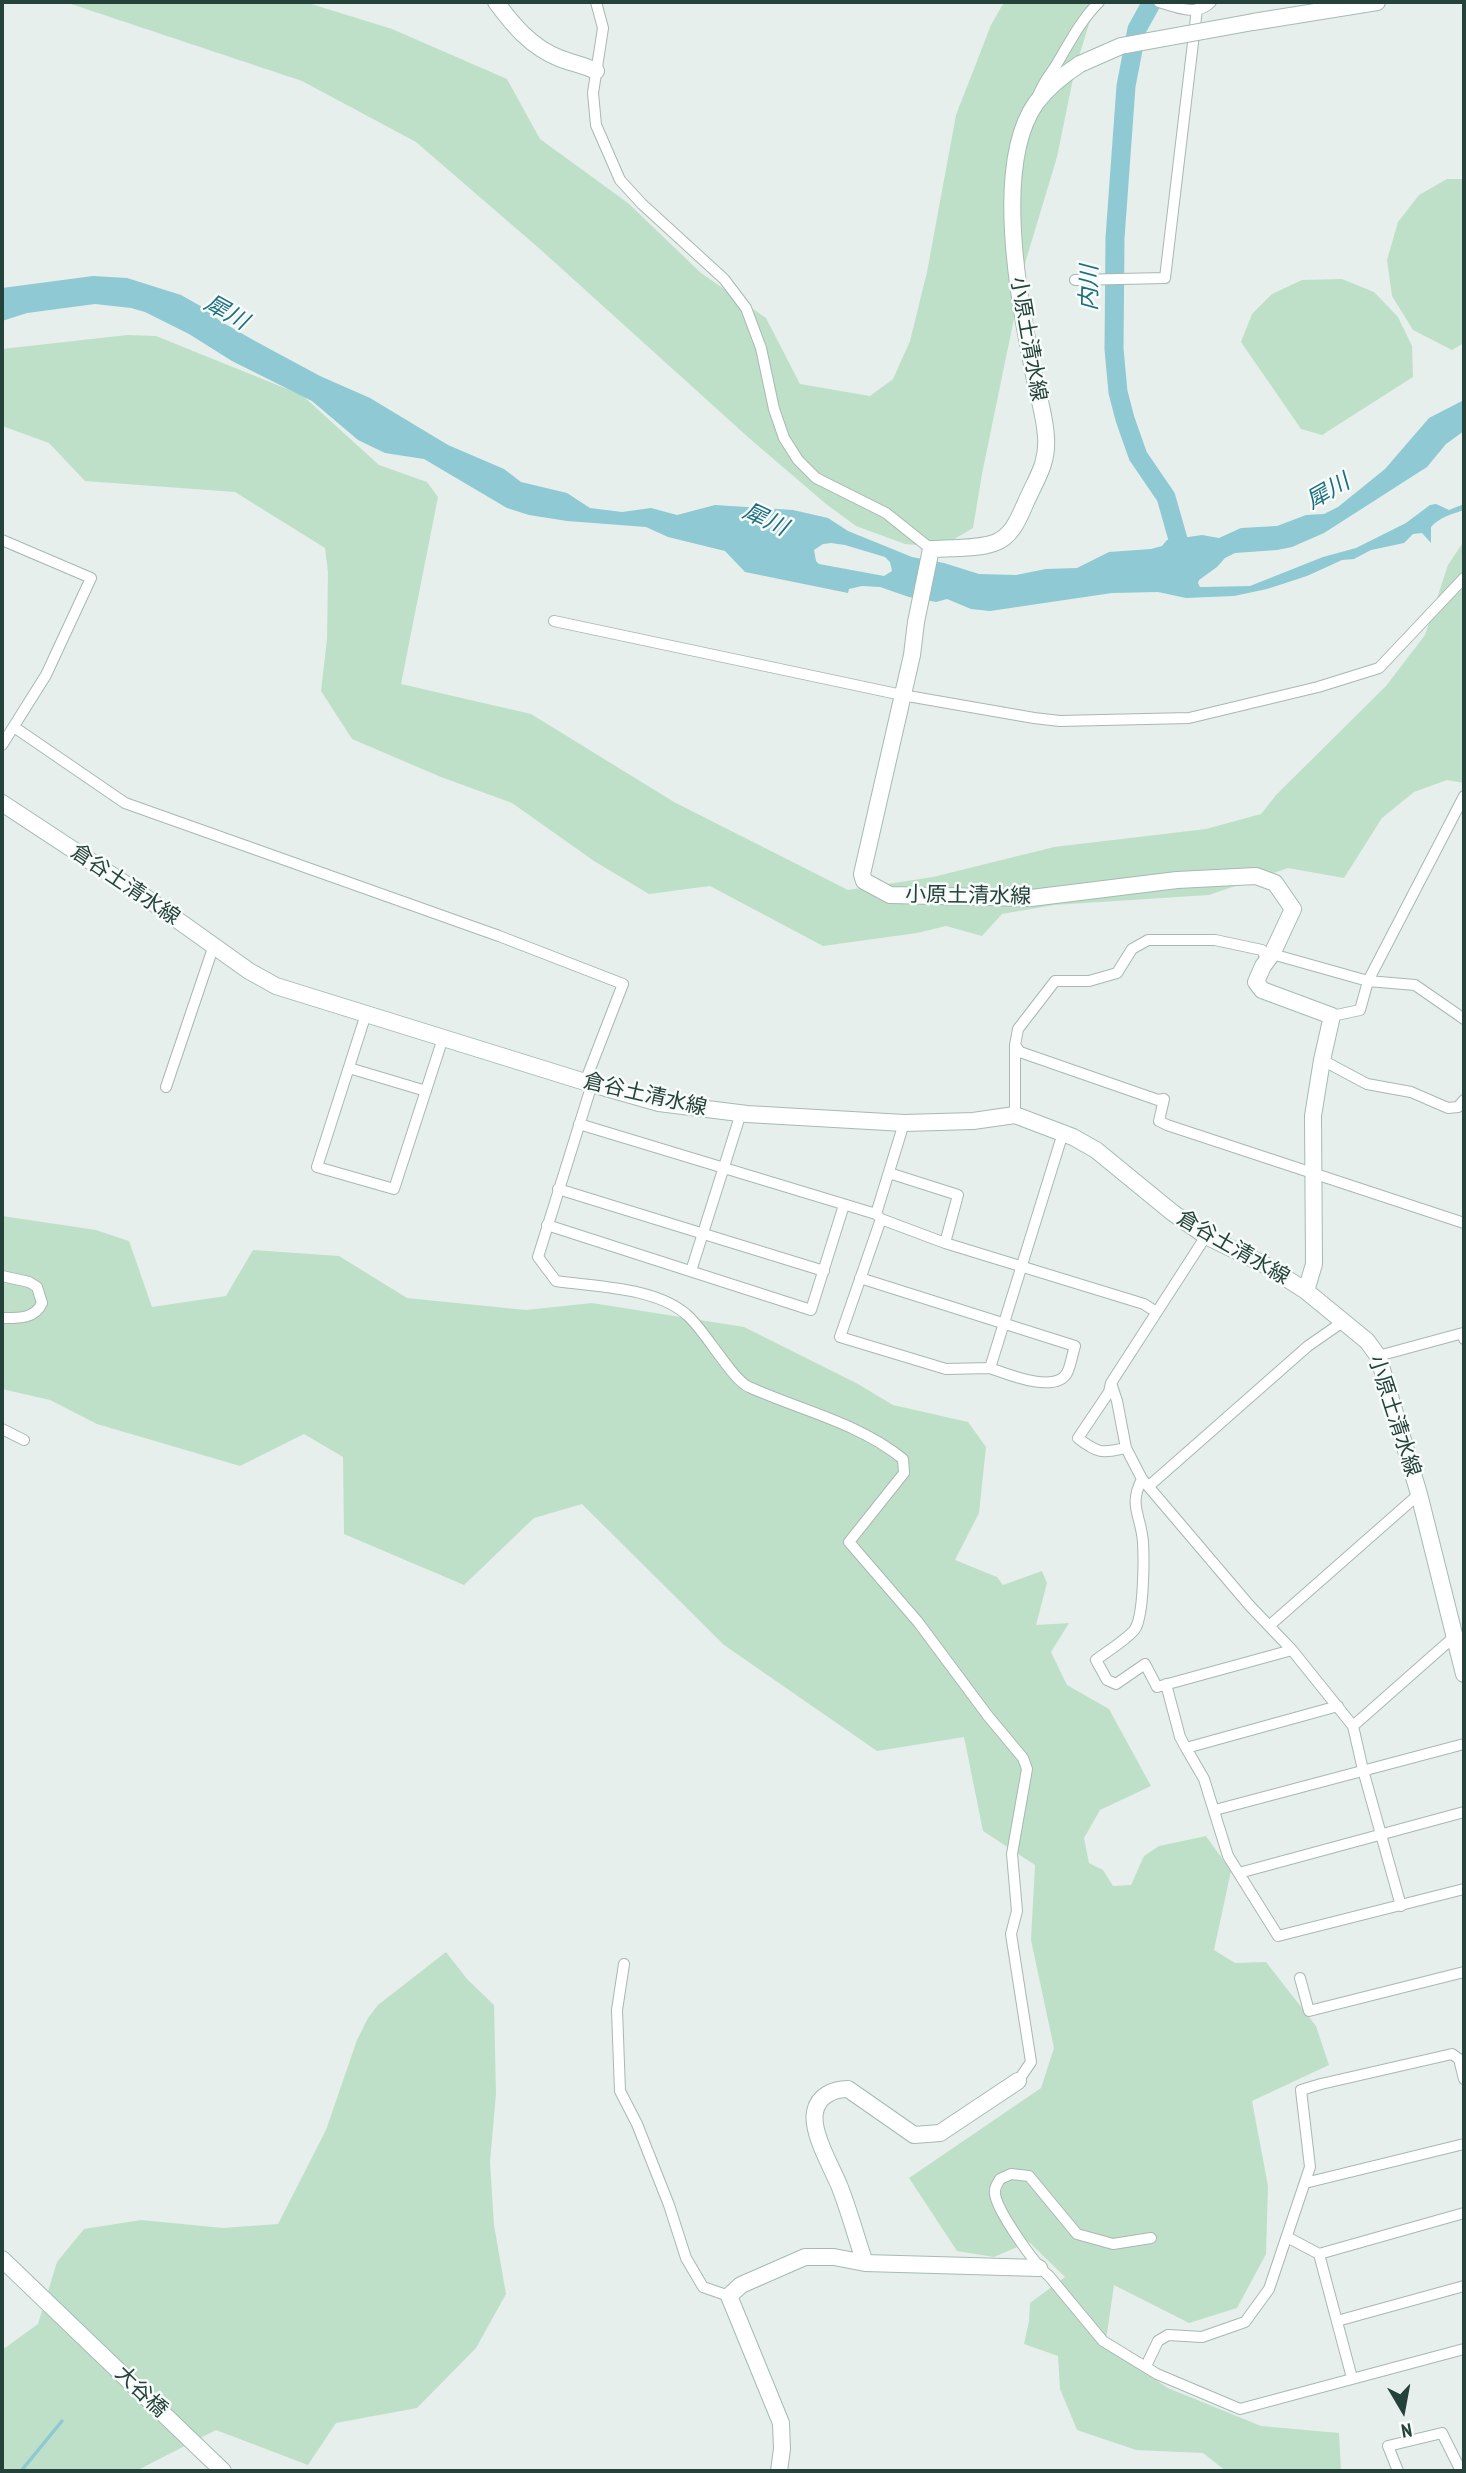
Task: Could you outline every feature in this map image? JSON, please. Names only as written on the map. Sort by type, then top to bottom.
[{"type":"main road","points":[[496,2],[517,30],[540,48],[557,58],[596,71]]},
{"type":"main road","name":"小原土清水線","points":[[1332,1016],[1262,990],[1256,982],[1293,909],[1275,883],[1256,876],[1177,880],[1031,898],[890,895],[864,881],[862,866],[912,655],[930,552],[994,543],[1007,535],[1018,522],[1044,468],[1046,438],[1024,326],[1013,247],[1013,177],[1022,136],[1035,104],[1060,77],[1080,64],[1121,46],[1336,5],[1377,2]]},
{"type":"main road","name":"倉谷土清水線","points":[[2,803],[249,971],[276,986],[659,1103],[741,1113],[904,1123],[973,1121],[1015,1115],[1063,1133],[1096,1150],[1173,1213],[1206,1236],[1266,1266],[1306,1291]]},
{"type":"main road","points":[[1306,1291],[1314,1264],[1313,1116],[1332,1016]]},
{"type":"main road","name":"小原土清水線","points":[[1306,1291],[1367,1341],[1378,1356],[1419,1494],[1464,1674]]},
{"type":"main road","points":[[865,2263],[839,2186],[819,2140],[815,2112],[823,2096],[839,2089],[848,2089],[914,2135],[925,2136],[940,2133],[1018,2081]]},
{"type":"main road","points":[[779,2471],[781,2423],[729,2296],[741,2285],[805,2258],[834,2257],[865,2263],[1039,2268]]},
{"type":"main road","name":"大谷橋","points":[[2,2259],[222,2470]]},
{"type":"street","points":[[596,2],[603,28],[593,93],[596,125],[620,180],[642,204],[724,279],[746,308],[761,348],[774,409],[784,438],[798,460],[816,478],[886,513],[930,552]]},
{"type":"street","points":[[1035,104],[1044,80],[1056,65],[1078,24],[1099,2]]},
{"type":"street","points":[[1159,2],[1192,9],[1207,6],[1211,2]]},
{"type":"street","points":[[1075,281],[1165,278],[1192,9]]},
{"type":"street","points":[[2,540],[91,578],[46,675],[2,745]]},
{"type":"street","points":[[554,621],[902,695],[1034,718],[1060,721],[1189,718],[1332,683],[1379,668],[1464,578]]},
{"type":"street","points":[[14,727],[125,803],[510,940],[623,984],[589,1083],[538,1257],[556,1281],[650,1295],[668,1301],[689,1316],[746,1386],[776,1396],[867,1436],[890,1448],[903,1459],[904,1473],[849,1542],[918,1622],[1023,1758],[1027,1769],[1012,1854],[1017,1911],[1012,1934],[1031,2062],[1018,2081]]},
{"type":"street","points":[[1332,1016],[1360,1010],[1368,981],[1464,796]]},
{"type":"street","points":[[1015,1115],[1015,1045],[1018,1029],[1055,981],[1089,981],[1117,973],[1132,949],[1148,940],[1215,940],[1262,950],[1270,957],[1368,981],[1415,985],[1464,1019]]},
{"type":"street","points":[[166,1087],[214,945]]},
{"type":"street","points":[[366,1014],[317,1167],[394,1189],[443,1038]]},
{"type":"street","points":[[1015,1045],[1020,1052],[1158,1100],[1164,1099],[1159,1121],[1167,1125],[1464,1223]]},
{"type":"street","points":[[1322,1060],[1367,1084],[1411,1092],[1448,1108],[1458,1107],[1464,1100]]},
{"type":"street","points":[[349,1068],[426,1091]]},
{"type":"street","points":[[691,1271],[741,1113]]},
{"type":"street","points":[[860,1278],[1075,1346],[1066,1375],[1055,1382],[1026,1380],[990,1368],[946,1369],[840,1337],[860,1278],[904,1123]]},
{"type":"street","points":[[579,1124],[878,1216],[945,1243],[1143,1304],[1156,1312]]},
{"type":"street","points":[[990,1368],[1063,1133]]},
{"type":"street","points":[[889,1173],[958,1195],[945,1243]]},
{"type":"street","points":[[558,1189],[824,1270]]},
{"type":"street","points":[[547,1225],[811,1310],[844,1205]]},
{"type":"street","points":[[1126,1448],[1102,1453],[1092,1450],[1078,1438],[1206,1236]]},
{"type":"street","points":[[2,1276],[29,1282],[37,1287],[42,1303],[32,1315],[2,1318]]},
{"type":"street","points":[[1292,1650],[1157,1687],[1145,1664],[1116,1684],[1107,1680],[1096,1660],[1136,1629],[1142,1598],[1143,1540],[1134,1505],[1135,1492],[1307,1346],[1343,1321]]},
{"type":"street","points":[[1378,1356],[1463,1333],[1464,1339]]},
{"type":"street","points":[[1111,1383],[1126,1448],[1146,1482],[1292,1650],[1353,1726],[1401,1906]]},
{"type":"street","points":[[2,1429],[24,1440]]},
{"type":"street","points":[[1269,1626],[1419,1494]]},
{"type":"street","points":[[1353,1726],[1455,1636]]},
{"type":"street","points":[[1166,1684],[1180,1737],[1204,1779],[1228,1856],[1278,1936],[1464,1889]]},
{"type":"street","points":[[1186,1748],[1338,1706]]},
{"type":"street","points":[[1215,1810],[1464,1744]]},
{"type":"street","points":[[1239,1873],[1464,1812]]},
{"type":"street","points":[[624,1964],[617,2010],[620,2091],[642,2136],[686,2258],[703,2287],[729,2296]]},
{"type":"street","points":[[1300,1978],[1309,2011],[1464,1972]]},
{"type":"street","points":[[1146,2366],[1158,2341],[1168,2335],[1202,2337],[1245,2322],[1269,2289],[1310,2167],[1301,2090],[1452,2054],[1460,2059],[1464,2079]]},
{"type":"street","points":[[1305,2183],[1464,2144]]},
{"type":"street","points":[[1152,2238],[1113,2244],[1077,2234],[1029,2176],[1011,2174],[1000,2179],[994,2190],[997,2204],[1039,2268],[1049,2276],[1103,2341],[1157,2374],[1240,2409],[1464,2350]]},
{"type":"street","points":[[1287,2237],[1319,2254],[1464,2213]]},
{"type":"street","points":[[1319,2254],[1352,2378]]},
{"type":"street","points":[[1337,2321],[1464,2286]]},
{"type":"street","points":[[1398,2471],[1388,2446],[1442,2433],[1461,2471]]},
{"type":"green space","points":[[65,2],[305,2],[392,29],[507,79],[540,139],[628,203],[701,273],[766,318],[800,384],[870,396],[893,379],[910,341],[927,272],[956,115],[991,25],[1004,2],[1096,2],[1075,69],[1057,157],[1026,260],[973,528],[941,547],[905,544],[856,526],[749,438],[541,250],[416,142],[302,81]]},
{"type":"green space","points":[[1447,179],[1464,179],[1464,343],[1452,350],[1413,330],[1392,296],[1387,260],[1398,222],[1419,195]]},
{"type":"green space","points":[[1342,279],[1374,292],[1398,317],[1412,346],[1413,377],[1322,435],[1301,429],[1241,342],[1252,314],[1272,294],[1302,280]]},
{"type":"green space","points":[[127,335],[156,336],[302,395],[379,465],[427,482],[438,497],[401,684],[531,714],[674,802],[848,890],[933,877],[1054,847],[1206,829],[1261,814],[1276,795],[1386,686],[1425,635],[1448,565],[1464,541],[1464,783],[1447,780],[1414,792],[1382,818],[1344,878],[1288,868],[1209,895],[1054,905],[1002,914],[982,936],[946,926],[917,933],[823,946],[710,886],[649,894],[594,861],[512,803],[441,777],[352,739],[321,691],[327,639],[328,572],[325,548],[235,492],[85,481],[49,443],[2,426],[2,349]]},
{"type":"green space","points":[[2,1216],[96,1230],[129,1241],[152,1307],[226,1296],[253,1250],[339,1256],[407,1298],[526,1310],[592,1303],[744,1327],[858,1384],[893,1405],[968,1422],[986,1447],[979,1513],[955,1560],[997,1577],[1003,1585],[1042,1571],[1047,1583],[1036,1625],[1069,1623],[1051,1652],[1067,1685],[1109,1709],[1151,1786],[1100,1810],[1084,1838],[1089,1863],[1103,1870],[1113,1886],[1131,1885],[1144,1856],[1159,1846],[1206,1836],[1231,1871],[1214,1950],[1235,1963],[1266,1962],[1316,2026],[1329,2065],[1252,2101],[1268,2186],[1266,2254],[1237,2308],[1189,2323],[1114,2285],[1105,2347],[1168,2388],[1261,2426],[1339,2433],[1341,2471],[1226,2471],[1203,2453],[1136,2450],[1077,2430],[1060,2389],[1058,2356],[1024,2344],[1030,2303],[1065,2277],[1029,2242],[994,2257],[957,2251],[909,2178],[1041,2088],[1054,2048],[1031,1940],[1035,1865],[983,1831],[964,1737],[877,1751],[724,1645],[582,1504],[534,1518],[464,1585],[344,1534],[343,1457],[304,1434],[240,1466],[97,1424],[50,1400],[2,1389]]},
{"type":"green space","points":[[446,1952],[467,1979],[494,2005],[496,2094],[490,2162],[494,2225],[506,2294],[476,2348],[417,2408],[336,2423],[308,2465],[216,2430],[136,2471],[2,2471],[2,2350],[38,2324],[57,2262],[84,2229],[141,2220],[223,2228],[278,2224],[326,2130],[357,2040],[368,2018],[378,2005]]},
{"type":"water","name":"犀川","points":[[93,276],[127,278],[181,295],[255,341],[320,376],[370,398],[448,445],[504,469],[521,482],[567,493],[590,508],[622,512],[651,508],[677,515],[715,505],[793,510],[828,518],[848,531],[912,557],[979,574],[1016,575],[1046,569],[1077,568],[1109,552],[1151,549],[1162,546],[1167,540],[1202,535],[1219,538],[1241,528],[1277,526],[1306,515],[1324,514],[1338,507],[1385,469],[1429,418],[1464,400],[1464,431],[1446,444],[1427,467],[1324,533],[1292,547],[1235,553],[1225,558],[1198,583],[1200,587],[1250,586],[1323,557],[1356,548],[1406,523],[1430,505],[1436,504],[1449,510],[1464,504],[1464,510],[1442,518],[1431,527],[1431,543],[1422,533],[1413,534],[1404,543],[1371,550],[1354,559],[1342,560],[1307,576],[1267,589],[1234,596],[1186,598],[1158,592],[1112,593],[990,611],[971,609],[947,599],[936,602],[909,597],[880,587],[862,586],[849,589],[848,593],[745,572],[725,551],[668,537],[646,527],[567,521],[529,515],[507,508],[424,459],[385,453],[358,440],[312,401],[232,361],[189,334],[145,312],[95,304],[27,313],[2,321],[2,288]],"holes":[[[823,544],[845,545],[885,557],[890,562],[892,571],[884,576],[819,564],[816,561],[814,550]]]},
{"type":"waterway","name":"内川","points":[[1152,2],[1137,29],[1126,86],[1115,238],[1114,349],[1118,392],[1125,419],[1138,456],[1166,497],[1185,564]]},
{"type":"waterway","points":[[21,2471],[62,2421]]}]
